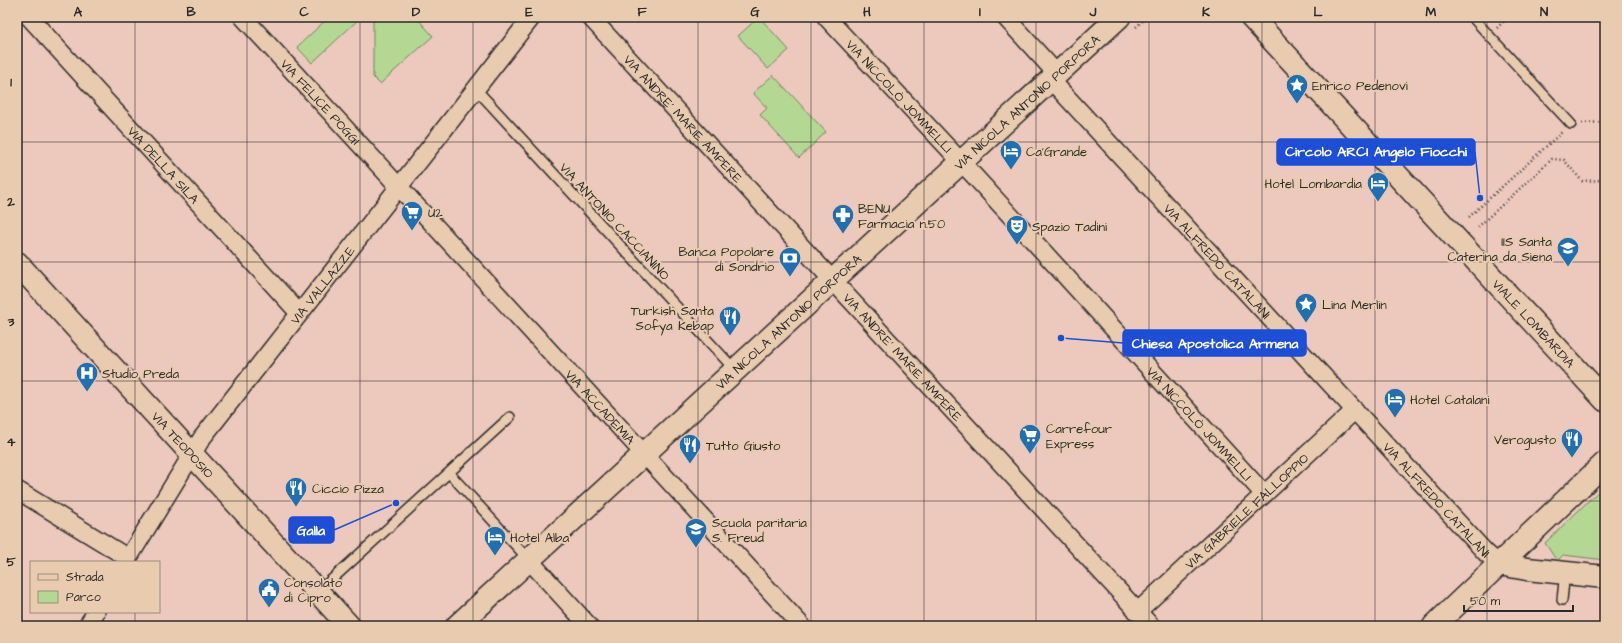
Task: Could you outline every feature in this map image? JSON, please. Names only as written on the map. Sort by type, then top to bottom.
[{"type":"street","name":"VIA DELLA SILA","points":[[28,17],[299,313]]},
{"type":"street","name":"VIA FELICE POGGI","points":[[243,17],[398,187]]},
{"type":"street","name":"VIA VALLAZZE","points":[[127,560],[191,453],[532,17]]},
{"type":"street","name":"VIA ANDRE' MARIE AMPERE","points":[[590,17],[1151,626]]},
{"type":"street","name":"VIA NICCOLÒ JOMMELLI","points":[[826,17],[961,162],[1264,494]]},
{"type":"street","name":"VIA ALFREDO CATALANI","points":[[1005,17],[1054,77],[1355,410],[1486,553],[1499,564]]},
{"type":"street","name":"VIALE LOMBARDIA","points":[[1251,17],[1605,400]]},
{"type":"street","name":"VIA NICOLA ANTONIO PORPORA","points":[[457,626],[1054,77],[1128,22]]},
{"type":"street","name":"VIA ACCADEMIA","points":[[398,187],[802,626]]},
{"type":"street","name":"VIA TEODOSIO","points":[[17,263],[349,626]]},
{"type":"street","name":"VIA GABRIELE FALLOPPIO","points":[[1138,612],[1355,410]]},
{"type":"street","points":[[1434,626],[1605,463]]},
{"type":"street","points":[[17,490],[127,560]]},
{"type":"street","points":[[529,560],[589,626]]},
{"type":"street","points":[[1499,564],[1527,569],[1605,577]]},
{"type":"street","points":[[87,626],[95,613]]},
{"type":"lane","points":[[1472,17],[1571,124]]},
{"type":"lane","name":"VIA ANTONIO CACCIANINO","points":[[476,89],[735,370]]},
{"type":"lane","points":[[318,592],[510,417]]},
{"type":"lane","points":[[449,472],[529,560]]},
{"type":"lane","points":[[1562,600],[1565,572]]},
{"type":"path","points":[[1128,22],[1147,17]]},
{"type":"path","points":[[1489,35],[1508,17]]},
{"type":"path","points":[[1571,124],[1605,122]]},
{"type":"path","points":[[1469,217],[1562,132]]},
{"type":"path","points":[[1478,227],[1552,159],[1564,160],[1582,181],[1605,180]]},
{"type":"green space","points":[[329,17],[416,17],[433,36],[380,84],[373,77],[373,19],[360,18],[312,63],[297,47]]},
{"type":"green space","points":[[759,17],[789,50],[768,69],[738,36]]},
{"type":"green space","points":[[773,75],[826,132],[799,158],[760,115],[767,108],[753,93]]},
{"type":"green space","points":[[1605,485],[1605,560],[1563,555],[1557,561],[1545,543]]},
{"type":"place","name":"Enrico Pedenovi","points":[[1297,104]]},
{"type":"place","name":"Ca'Grande","points":[[1011,170]]},
{"type":"place","name":"Circolo ARCI Angelo Fiocchi","points":[[1480,198]]},
{"type":"place","name":"Hotel Lombardia","points":[[1378,202]]},
{"type":"place","name":"U2","points":[[412,232]]},
{"type":"place","name":"BENU Farmacia n.50","points":[[843,234]]},
{"type":"place","name":"Spazio Tadini","points":[[1017,246]]},
{"type":"place","name":"IIS Santa Caterina da Siena","points":[[1568,268]]},
{"type":"place","name":"Banca Popolare di Sondrio","points":[[790,278]]},
{"type":"place","name":"Lina Merlin","points":[[1306,324]]},
{"type":"place","name":"Turkish Santa Sofya Kebap","points":[[730,336]]},
{"type":"place","name":"Chiesa Apostolica Armena","points":[[1061,338]]},
{"type":"place","name":"Studio Preda","points":[[87,392]]},
{"type":"place","name":"Hotel Catalani","points":[[1395,418]]},
{"type":"place","name":"Carrefour Express","points":[[1030,454]]},
{"type":"place","name":"Verogusto","points":[[1572,458]]},
{"type":"place","name":"Tutto Giusto","points":[[690,464]]},
{"type":"place","name":"Galla","points":[[396,503]]},
{"type":"place","name":"Ciccio Pizza","points":[[296,508]]},
{"type":"place","name":"Scuola paritaria S. Freud","points":[[696,548]]},
{"type":"place","name":"Hotel Alba","points":[[495,556]]},
{"type":"place","name":"Consolato di Cipro","points":[[269,608]]}]
